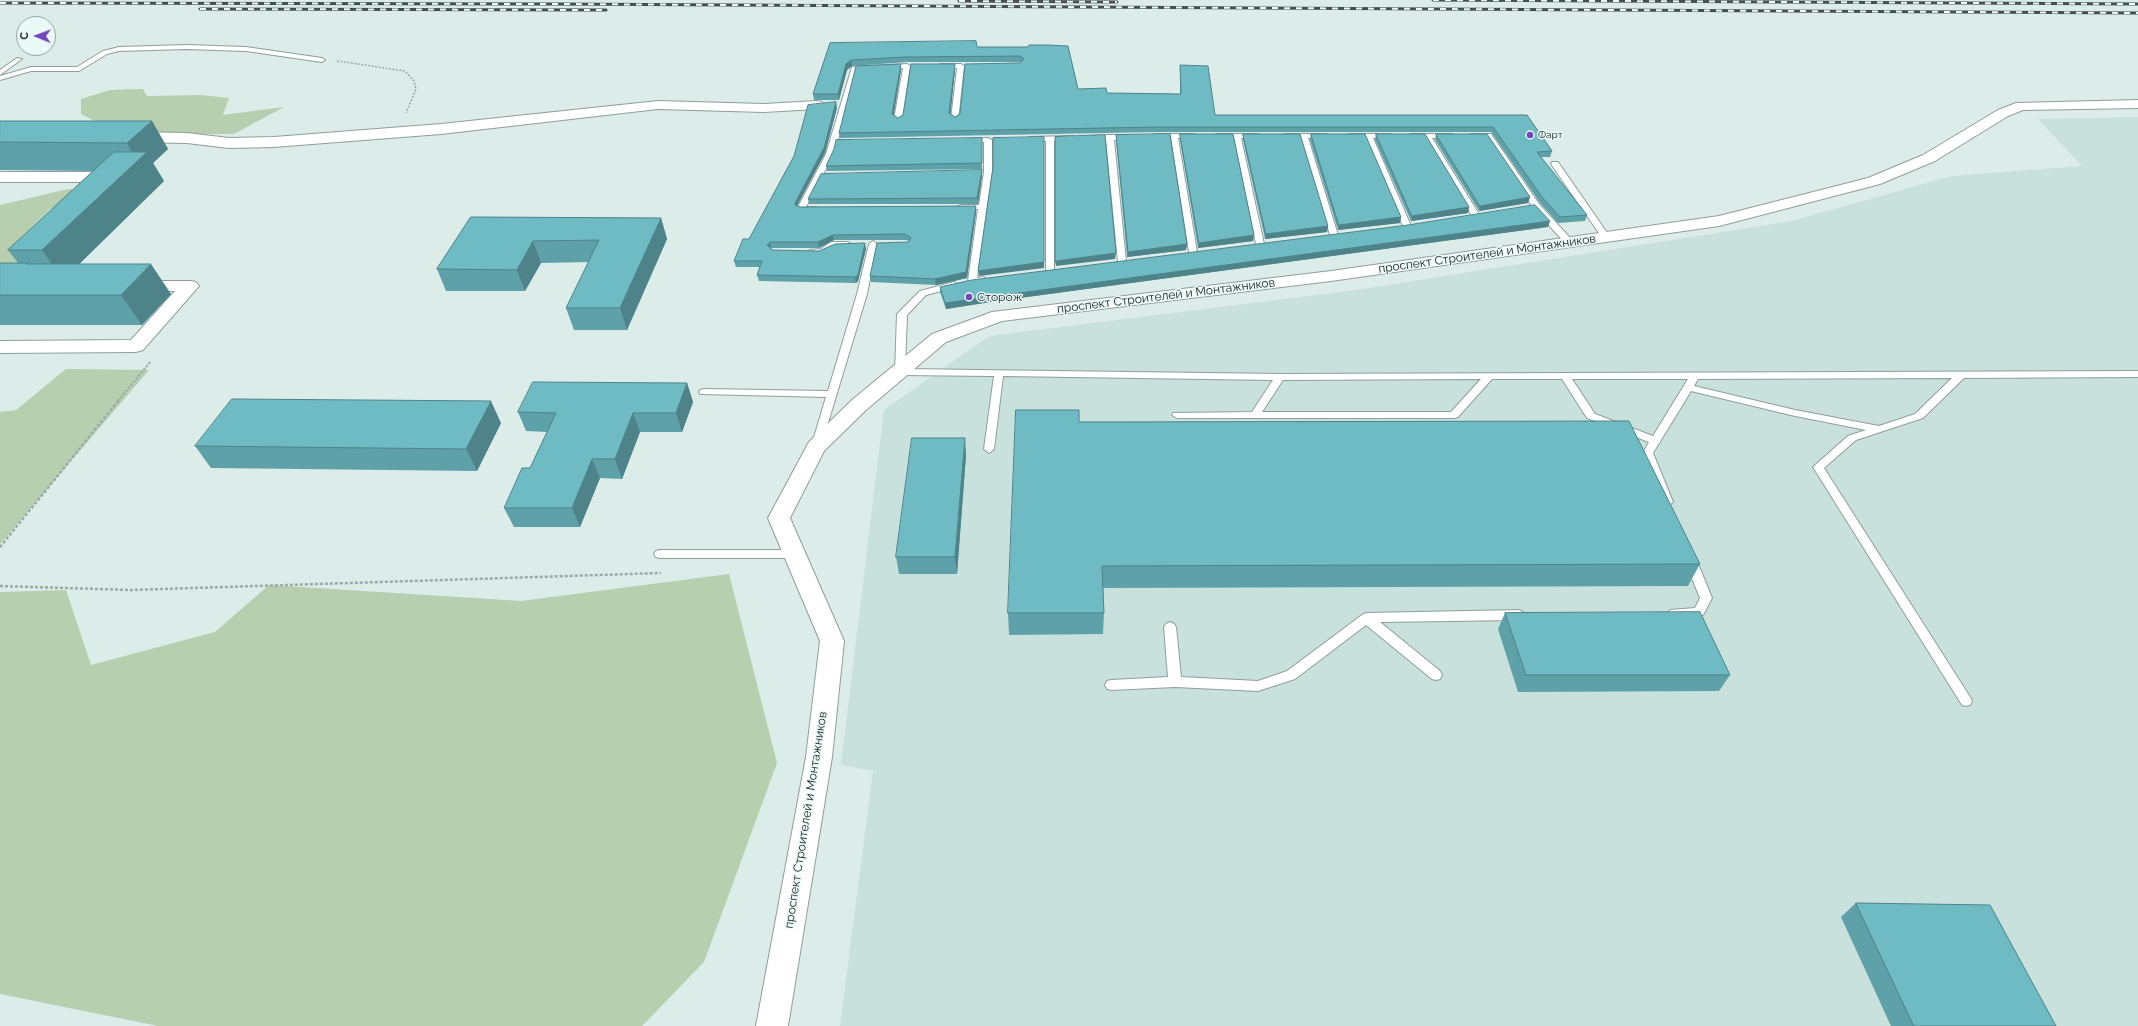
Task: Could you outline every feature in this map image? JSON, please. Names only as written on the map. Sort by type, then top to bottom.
[{"type":"street","name":"проспект Строителей и Монтажников","points":[[772,1026],[819,757],[832,641],[779,518],[816,447],[859,405],[939,338],[1000,316],[1331,276],[1719,220],[1874,181],[1928,158],[2003,113],[2021,106],[2138,104]]},
{"type":"street","points":[[115,136],[187,138],[229,143],[274,142],[441,129],[529,118],[658,105],[764,108],[820,105]]},
{"type":"street","points":[[0,177],[126,177],[109,194]]},
{"type":"street","points":[[0,347],[136,346],[190,286],[120,286]]},
{"type":"lane","points":[[0,78],[31,69],[79,69],[105,52],[119,49],[186,47],[239,49],[322,60]]},
{"type":"lane","points":[[0,73],[20,59]]},
{"type":"lane","points":[[825,208],[801,209],[823,176],[833,142],[840,103],[854,68],[911,66],[898,120]]},
{"type":"lane","points":[[930,66],[965,66],[955,119]]},
{"type":"lane","points":[[1019,140],[1146,136],[1267,136]]},
{"type":"lane","points":[[1174,136],[1192,252]]},
{"type":"lane","points":[[1237,136],[1261,244]]},
{"type":"lane","points":[[1281,136],[1488,136],[1532,207],[1569,242]]},
{"type":"lane","points":[[1303,136],[1334,235]]},
{"type":"lane","points":[[1368,136],[1407,226]]},
{"type":"lane","points":[[1427,136],[1476,216]]},
{"type":"lane","points":[[1110,137],[1122,262]]},
{"type":"lane","points":[[1050,139],[1050,271]]},
{"type":"lane","points":[[957,141],[992,140],[984,172],[983,206],[972,281]]},
{"type":"lane","points":[[833,142],[856,142]]},
{"type":"lane","points":[[1555,164],[1606,237]]},
{"type":"lane","points":[[951,207],[983,206]]},
{"type":"lane","points":[[801,252],[820,252],[834,245],[870,244],[862,294],[816,447]]},
{"type":"lane","points":[[995,278],[972,281],[923,293],[908,306],[902,314],[900,372],[1280,377],[2138,374]]},
{"type":"lane","points":[[989,449],[1000,373]]},
{"type":"lane","points":[[1962,375],[1919,416],[1852,438],[1818,467],[1966,701]]},
{"type":"lane","points":[[1565,376],[1591,416],[1656,440]]},
{"type":"lane","points":[[1671,511],[1648,453],[1686,388],[1696,376]]},
{"type":"lane","points":[[1255,415],[1280,377]]},
{"type":"lane","points":[[1177,415],[1454,415],[1489,377]]},
{"type":"lane","points":[[1686,388],[1795,413],[1880,429]]},
{"type":"lane","points":[[704,392],[832,394]]},
{"type":"lane","points":[[1660,613],[1699,612],[1706,598],[1686,547]]},
{"type":"lane","points":[[660,554],[795,554]]},
{"type":"lane","points":[[1111,685],[1175,682],[1258,686],[1291,675],[1366,618],[1532,615]]},
{"type":"lane","points":[[1366,618],[1436,675]]},
{"type":"lane","points":[[1170,627],[1175,682]]},
{"type":"path","points":[[322,60],[405,72],[414,81],[416,90],[398,132]]},
{"type":"path","points":[[0,547],[153,358],[136,346]]},
{"type":"path","points":[[0,586],[131,590],[612,576],[666,572]]},
{"type":"shaded area","points":[[2138,117],[2138,1026],[840,1026],[873,771],[841,765],[884,410],[989,336],[1356,290],[1792,221],[1952,176],[2082,166],[2038,119]]},
{"type":"green space","points":[[143,89],[147,96],[201,95],[229,98],[223,115],[284,107],[234,134],[131,134],[103,125],[81,114],[81,99],[110,90]]},
{"type":"green space","points":[[68,189],[92,190],[50,209],[21,237],[16,268],[0,271],[0,205]]},
{"type":"green space","points":[[66,369],[149,370],[0,544],[0,412],[16,410]]},
{"type":"green space","points":[[729,574],[777,763],[704,962],[642,1026],[158,1026],[0,994],[0,592],[66,590],[91,665],[215,632],[269,585],[521,601]]},
{"type":"building","points":[[976,41],[977,47],[1028,47],[1029,45],[1068,46],[1078,89],[1106,88],[1107,93],[1181,94],[1180,65],[1208,66],[1215,115],[1527,115],[1552,151],[1537,152],[1587,215],[1560,217],[1542,197],[1493,127],[1157,127],[839,133],[856,66],[901,64],[892,114],[898,118],[903,115],[911,64],[955,64],[949,113],[955,117],[960,114],[965,64],[1020,63],[1024,59],[1020,56],[906,57],[851,60],[846,64],[838,94],[813,94],[830,43]]},
{"type":"building","points":[[836,102],[824,148],[795,205],[800,207],[976,206],[966,272],[935,279],[870,276],[877,243],[908,242],[911,238],[905,234],[833,235],[818,242],[770,242],[767,245],[773,250],[819,251],[835,244],[865,243],[858,275],[855,277],[757,275],[762,261],[734,261],[743,239],[749,239],[794,156],[808,105]]},
{"type":"building","points":[[0,121],[152,121],[127,143],[0,142]]},
{"type":"building","points":[[1170,134],[1187,244],[1128,252],[1116,135]]},
{"type":"building","points":[[1180,134],[1233,134],[1254,235],[1199,243]]},
{"type":"building","points":[[1243,134],[1300,134],[1328,226],[1266,234]]},
{"type":"building","points":[[1311,134],[1365,134],[1401,217],[1339,225]]},
{"type":"building","points":[[1376,134],[1425,134],[1469,207],[1412,216]]},
{"type":"building","points":[[1436,134],[1487,134],[1530,197],[1480,206]]},
{"type":"building","points":[[1105,135],[1116,253],[1055,261],[1055,137]]},
{"type":"building","points":[[1044,137],[1044,262],[978,271],[993,167],[993,138]]},
{"type":"building","points":[[982,138],[982,163],[826,166],[834,149],[836,140]]},
{"type":"building","points":[[114,152],[147,152],[42,250],[8,250]]},
{"type":"building","points":[[982,170],[977,198],[808,199],[821,174]]},
{"type":"building","points":[[1535,205],[1550,221],[945,303],[940,287],[972,280],[1408,225]]},
{"type":"building","points":[[471,217],[661,218],[620,308],[566,308],[599,240],[533,241],[517,270],[437,269]]},
{"type":"building","points":[[0,263],[151,264],[121,295],[0,295]]},
{"type":"building","points":[[533,382],[687,383],[676,413],[633,413],[615,459],[592,459],[572,508],[504,508],[522,468],[530,468],[556,413],[518,412]]},
{"type":"building","points":[[232,399],[491,401],[466,449],[195,446]]},
{"type":"building","points":[[1016,410],[1079,410],[1079,422],[1629,421],[1700,564],[1102,566],[1104,613],[1008,613]]},
{"type":"building","points":[[912,438],[965,438],[955,557],[896,557]]},
{"type":"building","points":[[1700,612],[1730,675],[1526,675],[1505,613]]},
{"type":"building","points":[[1856,903],[1990,905],[2056,1026],[1914,1026]]},
{"type":"railway","points":[[1433,0],[2138,4]]},
{"type":"railway","points":[[959,1],[1117,2]]},
{"type":"railway","points":[[0,3],[557,4],[2138,13]]},
{"type":"railway","points":[[200,9],[606,10]]},
{"type":"place","name":"Фарт","points":[[1530,135]]},
{"type":"place","name":"Сторож","points":[[969,297]]}]
